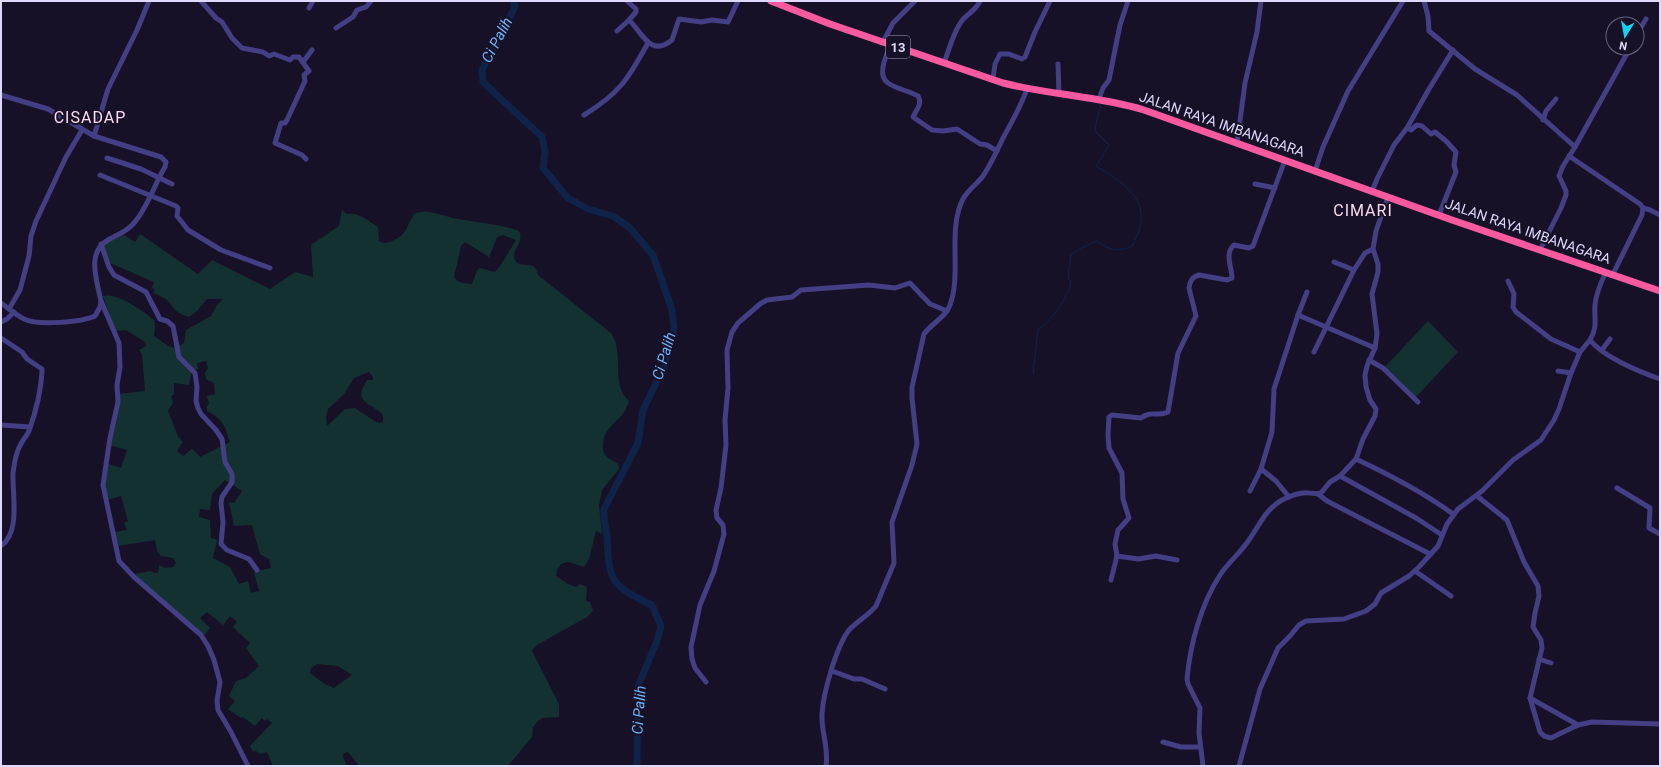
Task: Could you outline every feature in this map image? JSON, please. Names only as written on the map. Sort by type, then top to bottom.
[{"type":"highway","name":"JALAN RAYA IMBANAGARA","points":[[771,1],[830,24],[944,63],[1027,89],[1101,100],[1144,110],[1439,215],[1660,291]]},
{"type":"street","points":[[94,136],[108,89],[137,30],[149,1]]},
{"type":"street","points":[[201,1],[216,18],[222,22],[232,38],[242,48],[263,52],[269,56],[274,54],[290,60],[295,57],[301,59],[309,71],[304,74],[305,81],[287,120],[285,123],[281,123],[275,143],[302,154],[306,159]]},
{"type":"street","points":[[310,8],[313,1]]},
{"type":"street","points":[[336,28],[353,17],[357,10],[366,7],[371,1]]},
{"type":"street","points":[[617,31],[636,12],[636,9],[627,1]]},
{"type":"street","points":[[629,20],[648,43],[658,46],[672,40],[678,20],[681,18],[701,22],[712,20],[728,22],[738,1]]},
{"type":"street","points":[[883,42],[893,23],[915,1]]},
{"type":"street","points":[[944,63],[959,25],[962,20],[975,9],[980,1]]},
{"type":"street","points":[[993,79],[995,64],[1000,54],[1008,54],[1022,59],[1025,57],[1050,1]]},
{"type":"street","points":[[1101,100],[1120,25],[1128,1]]},
{"type":"street","points":[[1237,143],[1244,82],[1257,32],[1261,1]]},
{"type":"street","points":[[1315,171],[1323,147],[1348,91],[1403,1]]},
{"type":"street","points":[[1424,1],[1428,16],[1429,31],[1474,69],[1517,95],[1543,120],[1575,147]]},
{"type":"street","points":[[584,115],[606,101],[626,81],[648,43]]},
{"type":"street","points":[[891,44],[884,65],[884,77],[888,83],[918,96],[920,99],[919,106],[914,117],[932,130],[957,130],[980,144],[987,145],[996,151]]},
{"type":"street","points":[[303,62],[312,50]]},
{"type":"street","points":[[1372,191],[1394,145],[1407,128],[1429,88],[1453,50]]},
{"type":"street","points":[[1540,250],[1564,203],[1566,191],[1559,176],[1626,56]]},
{"type":"street","points":[[1058,64],[1059,94]]},
{"type":"street","points":[[826,766],[827,746],[823,730],[822,715],[825,693],[846,634],[876,606],[891,572],[894,556],[892,522],[912,465],[917,444],[912,398],[913,382],[924,334],[928,328],[947,311],[950,304],[953,288],[956,231],[961,206],[964,199],[982,176],[1023,100],[1027,89]]},
{"type":"street","points":[[1,95],[48,109],[94,136],[164,159],[166,162],[165,167],[158,178],[141,214],[134,224],[101,244],[94,259],[101,301],[120,349],[120,366],[116,385],[118,402],[110,438],[103,485],[120,561],[134,577],[202,635],[208,646],[220,682],[217,701],[218,710],[248,766]]},
{"type":"street","points":[[1543,120],[1546,110],[1556,100]]},
{"type":"street","points":[[1407,128],[1411,130],[1417,125],[1426,129],[1431,134],[1435,132],[1456,152],[1454,166],[1456,172],[1439,215]]},
{"type":"street","points":[[1,322],[7,319],[20,290],[36,221],[66,157],[82,130]]},
{"type":"street","points":[[1569,156],[1622,191],[1640,204],[1643,208],[1660,215]]},
{"type":"street","points":[[107,158],[141,170],[172,184]]},
{"type":"street","points":[[1111,580],[1117,556],[1115,544],[1118,530],[1128,520],[1129,515],[1123,499],[1122,473],[1109,448],[1109,417],[1112,415],[1141,418],[1147,414],[1168,412],[1178,353],[1194,323],[1196,316],[1189,288],[1190,283],[1195,276],[1199,275],[1230,280],[1232,275],[1229,261],[1231,248],[1234,245],[1249,248],[1253,246],[1285,160]]},
{"type":"street","points":[[100,175],[150,194],[176,206],[178,208],[177,216],[188,230],[221,250],[270,268]]},
{"type":"street","points":[[1255,184],[1275,188]]},
{"type":"street","points":[[1318,494],[1323,491],[1332,480],[1340,476],[1356,459],[1376,412],[1366,387],[1366,369],[1375,348],[1377,334],[1376,312],[1372,294],[1379,268],[1377,257],[1373,250],[1376,231],[1388,197]]},
{"type":"street","points":[[1239,766],[1257,699],[1275,653],[1293,631],[1306,621],[1344,619],[1366,611],[1374,604],[1381,593],[1415,571],[1438,546],[1447,524],[1453,514],[1462,505],[1477,496],[1512,460],[1541,440],[1559,409],[1580,352],[1590,340],[1596,324],[1595,304],[1599,288],[1610,273],[1642,214],[1643,208]]},
{"type":"street","points":[[101,244],[110,271],[114,275],[146,292],[160,319],[167,321],[172,326],[179,357],[195,373],[197,387],[196,401],[198,408],[201,414],[222,439],[225,462],[232,477],[232,482],[222,497],[221,503],[223,522],[221,544],[227,550],[249,559],[257,570]]},
{"type":"street","points":[[1314,352],[1354,270],[1365,253],[1373,250]]},
{"type":"street","points":[[1334,262],[1354,270]]},
{"type":"street","points":[[1508,281],[1514,294],[1513,307],[1516,312],[1551,339],[1580,352]]},
{"type":"street","points":[[706,682],[695,668],[692,659],[691,647],[700,605],[714,571],[724,534],[723,525],[717,518],[716,510],[721,488],[726,445],[725,420],[728,388],[727,350],[729,338],[735,327],[760,304],[767,300],[792,297],[801,290],[869,285],[895,288],[910,283],[930,304],[947,311]]},
{"type":"street","points":[[1250,491],[1261,469],[1273,427],[1274,389],[1307,292]]},
{"type":"street","points":[[1,303],[29,321],[49,323],[95,316],[100,307],[101,301]]},
{"type":"street","points":[[1298,315],[1375,348]]},
{"type":"street","points":[[1,338],[22,352],[27,359],[42,370],[30,427],[27,436],[19,446],[14,472],[15,497],[11,532],[6,542],[1,546]]},
{"type":"street","points":[[1602,350],[1610,339]]},
{"type":"street","points":[[1590,340],[1602,350],[1638,371],[1660,379]]},
{"type":"street","points":[[1369,360],[1383,368],[1418,402]]},
{"type":"street","points":[[1558,371],[1571,373]]},
{"type":"street","points":[[1,425],[30,427]]},
{"type":"street","points":[[1356,459],[1387,473],[1437,502],[1453,514]]},
{"type":"street","points":[[1261,469],[1280,485],[1289,497]]},
{"type":"street","points":[[1340,476],[1416,518],[1442,535]]},
{"type":"street","points":[[1617,488],[1650,508],[1649,528],[1660,534]]},
{"type":"street","points":[[1203,766],[1200,747],[1200,708],[1187,679],[1196,631],[1201,615],[1220,574],[1246,544],[1265,514],[1280,501],[1289,497],[1301,493],[1318,494],[1327,501],[1430,554]]},
{"type":"street","points":[[1477,496],[1507,520],[1524,562],[1538,586],[1539,596],[1533,628],[1541,640],[1542,648],[1530,698],[1540,732],[1548,738],[1555,737],[1578,725],[1592,722],[1660,724]]},
{"type":"street","points":[[1117,556],[1138,559],[1156,556],[1177,560]]},
{"type":"street","points":[[1415,571],[1451,596]]},
{"type":"street","points":[[1539,659],[1551,663]]},
{"type":"street","points":[[832,671],[854,679],[862,678],[885,689]]},
{"type":"street","points":[[1530,698],[1578,725]]},
{"type":"street","points":[[1163,742],[1181,747],[1200,747]]},
{"type":"green space","points":[[342,210],[347,214],[355,214],[378,227],[379,241],[382,243],[387,243],[401,236],[406,230],[414,214],[425,212],[497,225],[519,231],[520,239],[514,253],[515,260],[519,264],[533,266],[539,276],[611,333],[615,341],[620,386],[623,394],[629,401],[623,414],[607,431],[603,446],[605,455],[618,464],[619,469],[602,490],[599,506],[602,534],[596,531],[589,559],[584,567],[568,562],[561,564],[557,570],[556,576],[568,584],[576,587],[580,584],[587,587],[586,601],[590,602],[593,611],[587,617],[537,645],[532,651],[559,704],[559,717],[542,718],[537,722],[533,727],[532,737],[508,766],[359,766],[348,752],[344,753],[343,757],[347,766],[273,766],[267,752],[260,754],[256,751],[253,752],[250,746],[272,723],[267,719],[265,721],[262,718],[255,726],[243,717],[241,718],[228,709],[235,701],[229,696],[236,681],[246,678],[259,666],[246,648],[250,643],[233,627],[237,622],[230,616],[223,625],[207,612],[200,618],[210,628],[205,635],[146,590],[135,574],[150,571],[158,573],[159,565],[165,568],[173,567],[176,563],[173,558],[161,556],[157,551],[155,540],[118,546],[115,532],[127,530],[124,523],[128,521],[121,496],[107,500],[104,488],[106,463],[121,468],[127,450],[109,445],[118,394],[145,391],[142,354],[139,350],[146,346],[145,342],[126,330],[115,331],[103,296],[122,299],[143,312],[154,320],[154,336],[168,346],[175,348],[184,343],[186,330],[211,316],[217,305],[223,299],[207,299],[197,311],[189,317],[181,314],[174,309],[167,300],[153,293],[155,290],[152,288],[154,282],[110,263],[104,247],[105,243],[124,235],[135,242],[140,234],[198,274],[212,260],[270,289],[295,272],[313,277],[311,245],[339,226]],"holes":[[[503,235],[516,240],[495,272],[480,268],[477,270],[472,284],[458,281],[454,277],[461,246],[465,242],[489,257],[497,237]],[[206,361],[208,369],[205,372],[206,379],[214,383],[215,394],[207,396],[209,404],[207,406],[207,411],[217,417],[223,424],[230,442],[200,457],[192,449],[183,456],[177,451],[183,442],[178,436],[168,411],[173,403],[171,396],[174,394],[174,383],[189,385],[192,370],[198,369],[197,363]],[[369,372],[373,377],[373,380],[367,380],[361,394],[364,401],[383,415],[383,421],[381,423],[376,422],[355,408],[345,409],[327,426],[326,416],[328,409],[344,394],[354,378]],[[225,480],[242,491],[234,503],[229,502],[234,526],[252,525],[260,554],[269,559],[271,568],[254,572],[259,591],[251,593],[248,581],[239,584],[230,567],[213,558],[217,540],[211,538],[210,520],[199,517],[200,509],[210,510],[212,494]],[[317,664],[338,666],[352,675],[334,688],[325,684],[310,672],[311,668]]]},
{"type":"green space","points":[[1428,321],[1458,352],[1416,397],[1385,367]]},
{"type":"waterway","name":"Ci Palih","points":[[514,1],[515,7],[482,70],[483,82],[542,137],[545,152],[543,168],[568,198],[588,209],[613,216],[629,227],[653,255],[672,310],[674,328],[664,367],[643,410],[638,443],[604,509],[611,573],[620,587],[652,605],[661,626],[657,641],[638,686],[637,766]]},
{"type":"waterway","points":[[1112,53],[1115,37]]},
{"type":"waterway","points":[[1033,374],[1038,329],[1043,326],[1053,315],[1070,288],[1071,282],[1068,277],[1071,255],[1081,248],[1097,241],[1109,248],[1127,248],[1132,246],[1139,231],[1141,219],[1140,208],[1135,198],[1119,181],[1096,166],[1109,145],[1096,132],[1095,128],[1101,103]]},
{"type":"district","name":"CISADAP","points":[[90,117]]},
{"type":"district","name":"CIMARI","points":[[1363,210]]}]
